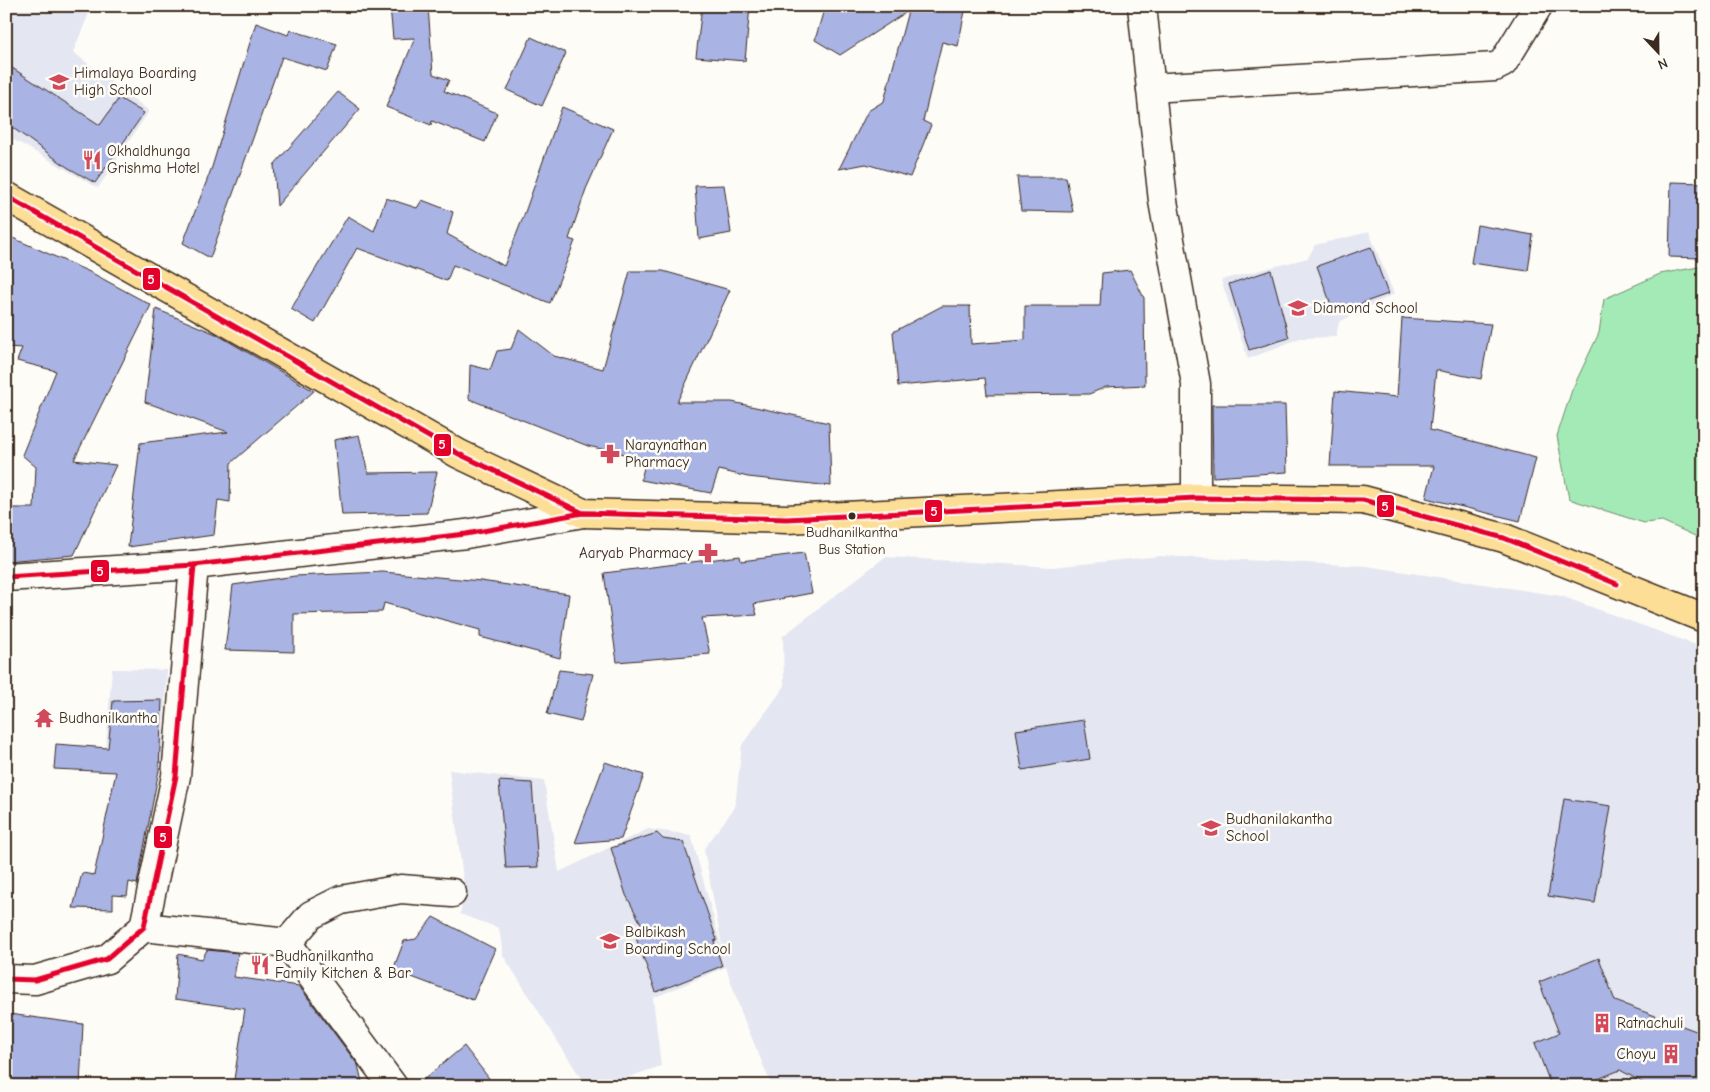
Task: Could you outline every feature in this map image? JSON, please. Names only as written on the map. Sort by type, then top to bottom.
[{"type":"main road","points":[[6,196],[459,454],[583,513],[787,519],[1196,498],[1364,500],[1504,538],[1704,618]]},
{"type":"street","points":[[1142,6],[1164,210],[1196,384],[1196,498]]},
{"type":"street","points":[[1151,88],[1495,67],[1503,63],[1538,6]]},
{"type":"street","points":[[6,577],[194,565],[466,534],[583,513]]},
{"type":"street","points":[[6,979],[35,980],[108,958],[144,927],[176,776],[194,565]]},
{"type":"street","points":[[287,943],[311,915],[342,900],[401,889],[452,893]]},
{"type":"street","points":[[144,927],[287,943],[393,1086]]},
{"type":"shaded area","name":"Himalaya Boarding High School","points":[[6,6],[92,6],[73,52],[149,111],[98,188],[6,135]]},
{"type":"shaded area","name":"Diamond School","points":[[1369,232],[1394,294],[1339,322],[1336,337],[1300,338],[1248,359],[1221,280],[1308,258],[1315,245]]},
{"type":"shaded area","name":"Budhanilakantha School","points":[[1161,556],[1366,566],[1561,596],[1704,648],[1704,1086],[772,1086],[741,1012],[726,967],[653,998],[661,1066],[602,1086],[586,1086],[503,955],[499,928],[460,914],[465,893],[449,770],[544,781],[559,872],[648,829],[691,835],[724,957],[704,849],[735,807],[742,745],[784,687],[783,636],[885,557],[1052,567]]},
{"type":"shaded area","points":[[112,669],[167,670],[161,772],[104,770]]},
{"type":"green space","points":[[1704,266],[1704,540],[1662,521],[1644,523],[1569,499],[1557,436],[1572,390],[1599,333],[1604,299],[1660,274]]},
{"type":"building","points":[[390,6],[428,6],[433,74],[449,80],[444,91],[497,113],[485,142],[432,121],[431,125],[386,107],[415,38],[393,39]]},
{"type":"building","points":[[702,6],[750,6],[745,61],[696,57]]},
{"type":"building","points":[[825,6],[966,6],[958,46],[942,42],[923,121],[931,125],[910,177],[866,164],[839,169],[868,111],[884,101],[908,11],[840,55],[815,40]]},
{"type":"building","points":[[256,23],[288,35],[290,30],[337,44],[327,71],[282,57],[210,258],[183,243],[212,167]]},
{"type":"building","points":[[531,37],[566,53],[542,106],[507,90]]},
{"type":"building","points":[[6,64],[100,125],[119,98],[144,113],[95,183],[67,167],[6,123]]},
{"type":"building","points":[[338,92],[360,109],[277,206],[274,165]]},
{"type":"building","points":[[562,107],[613,129],[586,189],[569,239],[575,241],[550,303],[453,265],[447,281],[357,248],[315,323],[291,309],[348,216],[374,231],[386,198],[417,208],[422,200],[453,212],[447,234],[504,266]]},
{"type":"building","points":[[1017,177],[1066,177],[1073,212],[1021,211]]},
{"type":"building","points":[[1671,182],[1704,183],[1704,231],[1702,231],[1701,258],[1669,257]]},
{"type":"building","points":[[724,185],[731,233],[699,239],[695,186]]},
{"type":"building","points":[[1477,225],[1533,235],[1528,271],[1471,263]]},
{"type":"building","points":[[6,235],[92,273],[151,305],[74,460],[116,465],[74,555],[6,561],[6,508],[34,508],[36,467],[22,455],[56,371],[17,361],[22,348],[6,347]]},
{"type":"building","points":[[1371,247],[1388,294],[1334,313],[1317,266]]},
{"type":"building","points":[[1130,270],[1144,298],[1145,385],[1106,387],[1089,394],[987,395],[985,378],[898,386],[893,332],[942,306],[970,306],[971,344],[1025,340],[1025,306],[1100,306],[1102,273]]},
{"type":"building","points":[[1271,270],[1289,338],[1249,350],[1229,284]]},
{"type":"building","points":[[630,271],[663,271],[730,290],[677,402],[732,402],[829,423],[831,486],[748,477],[719,470],[711,493],[641,480],[646,459],[588,446],[469,399],[470,365],[490,370],[497,351],[511,349],[519,329],[554,356],[603,369]]},
{"type":"building","points":[[156,309],[216,334],[314,391],[231,463],[230,502],[218,500],[214,535],[128,547],[140,443],[228,432],[145,402]]},
{"type":"building","points":[[1402,318],[1491,324],[1481,379],[1436,370],[1430,430],[1536,458],[1520,521],[1426,498],[1434,466],[1330,466],[1335,391],[1397,397]]},
{"type":"building","points":[[1212,405],[1285,405],[1287,472],[1213,477]]},
{"type":"building","points":[[359,435],[368,473],[437,472],[427,513],[342,515],[334,440]]},
{"type":"building","points":[[804,553],[812,593],[754,604],[757,615],[702,618],[710,654],[617,662],[604,573],[740,556],[741,561]]},
{"type":"building","points":[[383,572],[481,581],[569,594],[560,658],[480,637],[480,630],[384,603],[382,612],[294,614],[294,652],[225,650],[233,585],[295,576]]},
{"type":"building","points":[[559,670],[593,674],[581,722],[547,714]]},
{"type":"building","points":[[162,700],[159,770],[137,884],[129,882],[127,896],[113,895],[113,909],[73,908],[82,873],[94,875],[116,772],[54,769],[56,744],[108,748],[113,701]]},
{"type":"building","points":[[1084,720],[1090,759],[1022,770],[1016,730]]},
{"type":"building","points":[[605,762],[644,775],[621,839],[575,843]]},
{"type":"building","points":[[499,781],[532,783],[538,867],[506,868]]},
{"type":"building","points":[[1564,799],[1611,806],[1595,903],[1548,896]]},
{"type":"building","points":[[657,833],[663,839],[683,842],[717,940],[714,941],[722,966],[656,992],[636,938],[646,933],[626,895],[611,848]]},
{"type":"building","points":[[433,917],[495,949],[473,1000],[393,970],[404,941],[416,939]]},
{"type":"building","points":[[207,950],[238,953],[234,977],[299,986],[358,1065],[363,1086],[233,1086],[245,1009],[175,999],[178,954],[202,959]]},
{"type":"building","name":"Ratnachuli","points":[[1599,958],[1615,1001],[1704,1034],[1704,1086],[1649,1086],[1620,1070],[1581,1086],[1551,1086],[1535,1043],[1559,1033],[1539,982]]},
{"type":"building","points":[[9,1014],[83,1024],[80,1086],[6,1086]]},
{"type":"building","points":[[464,1046],[495,1086],[416,1086]]},
{"type":"transit line","name":"5","points":[[6,196],[459,454],[583,513],[594,513]]},
{"type":"transit line","name":"5","points":[[6,979],[35,980],[107,959],[144,927],[176,776],[194,565],[466,534],[583,513],[787,519],[1196,498],[1363,500],[1504,538],[1617,584]]},
{"type":"transit line","name":"5","points":[[6,577],[194,565]]},
{"type":"place","name":"Himalaya Boarding High School","points":[[59,82]]},
{"type":"place","name":"Okhaldhunga Grishma Hotel","points":[[92,160]]},
{"type":"place","name":"Diamond School","points":[[1298,308]]},
{"type":"place","name":"Naraynathan Pharmacy","points":[[610,454]]},
{"type":"place","name":"Budhanilkantha Bus Station","points":[[852,516]]},
{"type":"place","name":"Aaryab Pharmacy","points":[[708,553]]},
{"type":"place","name":"Budhanilkantha","points":[[44,718]]},
{"type":"place","name":"Budhanilakantha School","points":[[1211,828]]},
{"type":"place","name":"Balbikash Boarding School","points":[[610,941]]},
{"type":"place","name":"Budhanilkantha Family Kitchen & Bar","points":[[260,965]]},
{"type":"place","name":"Ratnachuli","points":[[1602,1023]]},
{"type":"place","name":"Choyu","points":[[1671,1054]]}]
